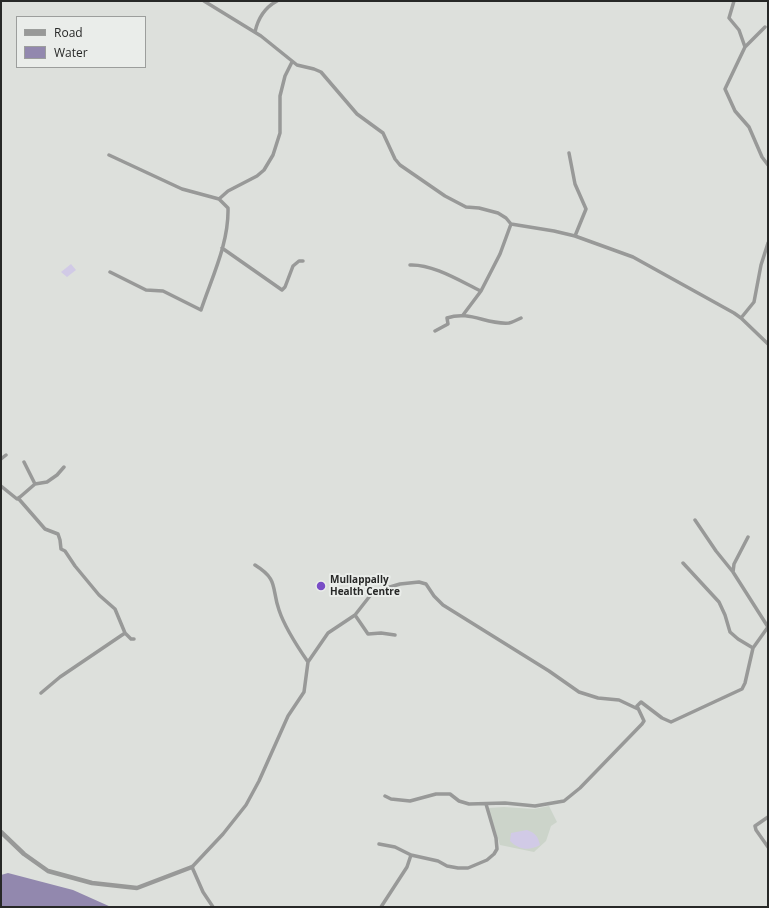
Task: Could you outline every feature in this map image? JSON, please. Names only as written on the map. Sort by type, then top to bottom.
[{"type":"street","points":[[204,1],[255,32],[300,67],[314,69],[321,72],[357,114],[382,133],[395,159],[404,168],[445,196],[466,207],[479,208],[498,213],[506,218],[511,224],[554,230],[633,257],[741,318],[768,344]]},
{"type":"street","points":[[255,32],[258,21],[263,12],[278,1]]},
{"type":"street","points":[[734,1],[730,18],[740,30],[745,47]]},
{"type":"street","points":[[765,27],[745,47],[725,89],[735,111],[749,127],[762,157],[768,165]]},
{"type":"street","points":[[219,199],[228,191],[257,176],[264,170],[273,155],[280,133],[280,96],[285,76],[292,62]]},
{"type":"street","points":[[569,153],[575,184],[586,209],[575,236]]},
{"type":"street","points":[[109,155],[182,189],[219,199],[228,208],[228,218],[222,248],[201,310],[163,291],[146,290],[110,272]]},
{"type":"street","points":[[463,315],[481,291],[500,254],[511,224]]},
{"type":"street","points":[[741,318],[754,302],[761,265],[768,243]]},
{"type":"street","points":[[222,248],[282,290],[286,287],[293,266],[299,261],[303,261]]},
{"type":"street","points":[[410,265],[430,268],[481,291]]},
{"type":"street","points":[[435,330],[448,324],[447,318],[463,315],[493,322],[510,323],[521,318]]},
{"type":"street","points":[[1,459],[6,455]]},
{"type":"street","points":[[24,462],[35,484]]},
{"type":"street","points":[[18,498],[35,484],[47,482],[57,475],[64,467]]},
{"type":"street","points":[[1,486],[17,499],[18,498],[45,529],[58,534],[61,549],[66,552],[75,566],[99,595],[115,609],[125,633],[131,639],[134,639]]},
{"type":"street","points":[[385,796],[391,799],[410,801],[436,794],[450,794],[459,801],[469,804],[505,803],[535,806],[564,801],[580,788],[642,724],[644,721],[637,706],[638,703],[641,702],[662,718],[671,722],[742,689],[745,683],[753,648],[768,627],[733,572],[716,551],[695,520]]},
{"type":"street","points":[[733,572],[734,564],[748,537]]},
{"type":"street","points":[[682,563],[719,602],[726,615],[730,632],[753,648]]},
{"type":"street","points":[[255,565],[267,573],[272,581],[279,610],[308,662]]},
{"type":"street","points":[[1,832],[24,854],[48,872],[92,883],[137,888],[192,867],[223,834],[246,805],[288,716],[304,692],[308,662],[328,633],[355,615],[373,592],[400,584],[419,582],[426,584],[434,596],[443,605],[549,671],[579,692],[598,698],[619,700],[638,709]]},
{"type":"street","points":[[355,615],[368,634],[381,633],[395,635]]},
{"type":"street","points":[[41,693],[60,677],[125,633]]},
{"type":"street","points":[[379,844],[395,847],[411,855],[438,861],[447,866],[468,868],[487,860],[497,849],[498,845],[486,804]]},
{"type":"street","points":[[768,817],[755,826],[756,830],[768,847]]},
{"type":"street","points":[[381,907],[407,867],[411,855]]},
{"type":"street","points":[[192,867],[203,892],[213,907]]},
{"type":"shaded area","points":[[71,264],[76,270],[67,277],[61,272]]},
{"type":"shaded area","points":[[549,806],[557,822],[551,826],[546,841],[534,852],[500,845],[488,808],[504,807],[534,809]]},
{"type":"shaded area","points":[[527,830],[536,835],[540,845],[524,849],[510,841],[511,833]]},
{"type":"water","points":[[8,873],[73,890],[111,907],[1,907],[1,875]]},
{"type":"place","name":"Mullappally Health Centre","points":[[321,586]]}]
